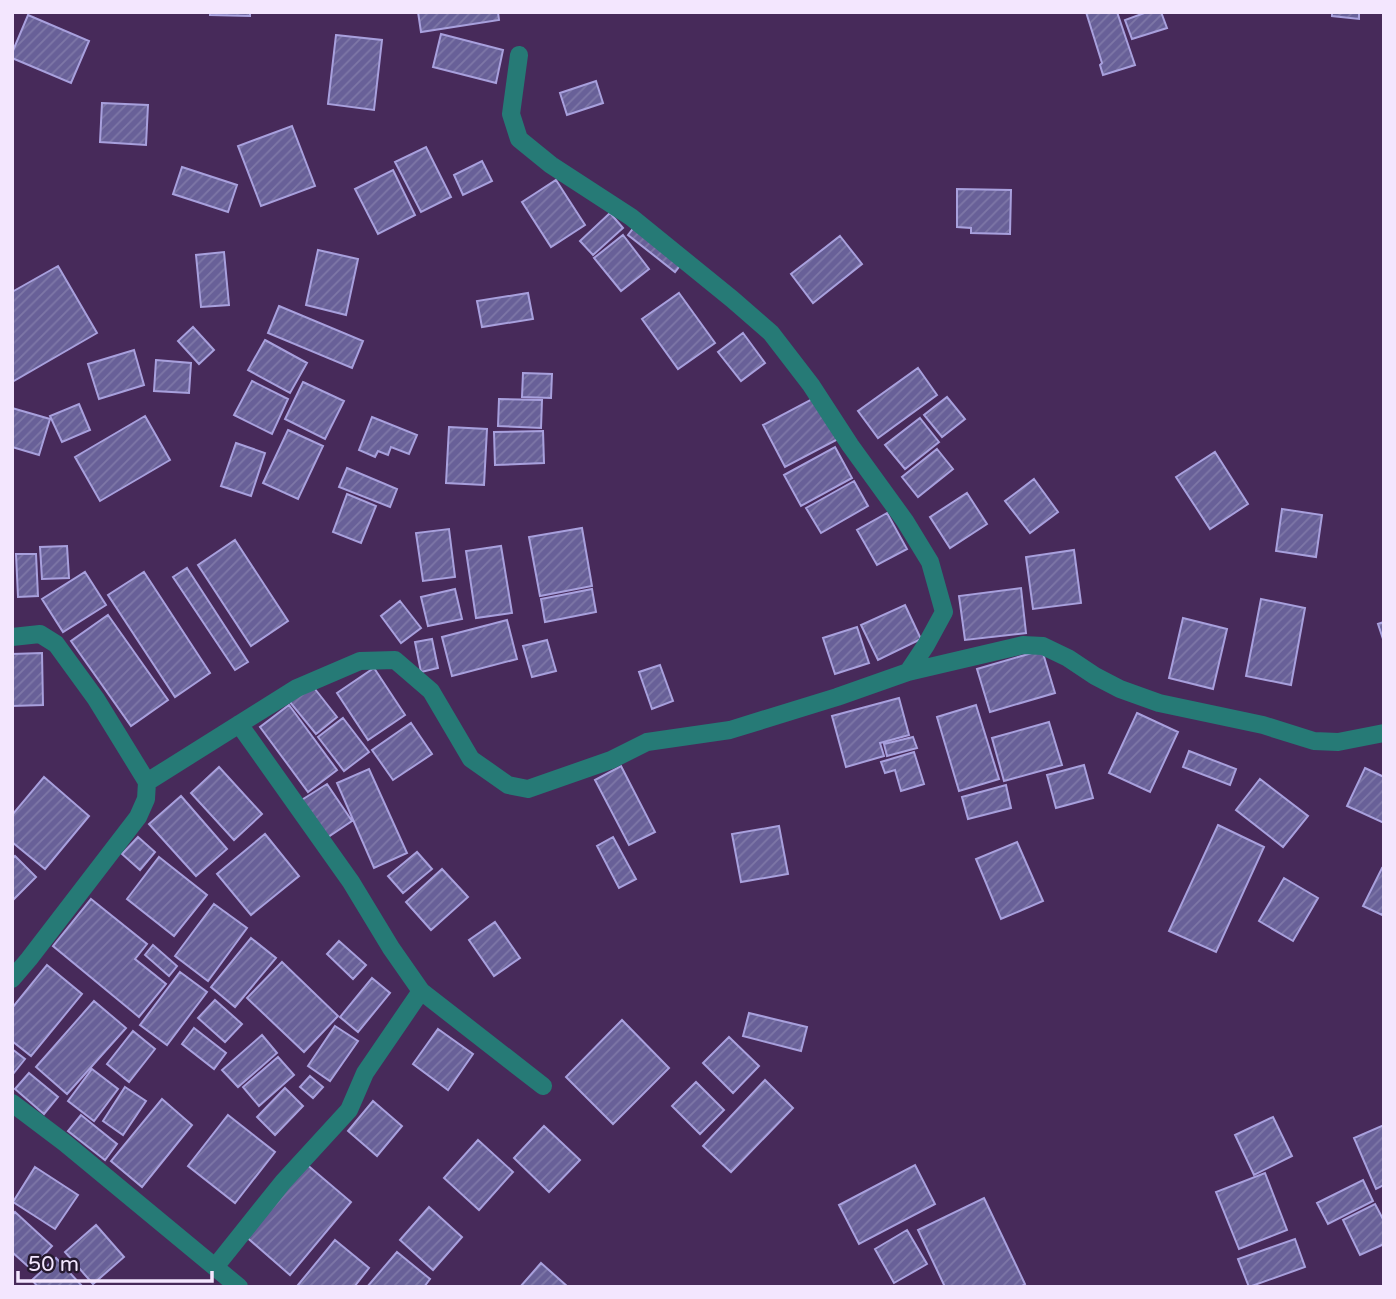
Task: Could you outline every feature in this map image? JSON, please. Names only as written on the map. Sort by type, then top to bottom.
[{"type":"street","points":[[519,55],[511,114],[519,139],[551,165],[631,217],[771,333],[811,385],[912,531],[930,562],[943,612],[908,672]]},
{"type":"street","points":[[12,637],[40,634],[56,644],[96,699],[147,782],[146,799],[138,817],[12,979]]},
{"type":"street","points":[[147,782],[297,688],[360,661],[395,660],[431,691],[471,759],[508,785],[528,789],[611,760],[647,742],[730,730],[908,672],[1023,645],[1042,646],[1120,689],[1159,703],[1263,724],[1314,741],[1338,742],[1384,733]]},
{"type":"street","points":[[239,723],[351,882],[421,991],[543,1086]]},
{"type":"street","points":[[215,1267],[283,1182],[349,1110],[365,1073],[421,991]]},
{"type":"street","points":[[12,1103],[65,1143],[239,1287]]},
{"type":"building","points":[[210,12],[250,12],[250,16],[210,15]]},
{"type":"building","points":[[418,12],[498,12],[499,20],[421,32]]},
{"type":"building","points":[[1086,12],[1117,12],[1135,65],[1103,75],[1100,65],[1102,63]]},
{"type":"building","points":[[1147,12],[1161,12],[1167,28],[1132,39],[1125,20]]},
{"type":"building","points":[[1332,12],[1359,12],[1359,19],[1332,16]]},
{"type":"building","points":[[28,15],[89,41],[71,83],[12,58]]},
{"type":"building","points":[[441,34],[503,50],[496,83],[433,67]]},
{"type":"building","points":[[336,35],[382,40],[374,110],[328,104]]},
{"type":"building","points":[[596,81],[603,103],[567,115],[560,93]]},
{"type":"building","points":[[102,103],[148,105],[146,145],[100,142]]},
{"type":"building","points":[[292,126],[315,186],[261,206],[238,146]]},
{"type":"building","points":[[426,147],[451,197],[421,212],[395,162]]},
{"type":"building","points":[[482,161],[492,181],[463,195],[454,175]]},
{"type":"building","points":[[182,167],[237,185],[228,212],[173,194]]},
{"type":"building","points":[[393,170],[415,215],[378,234],[355,189]]},
{"type":"building","points":[[556,180],[585,225],[551,247],[522,202]]},
{"type":"building","points":[[957,189],[1011,190],[1010,234],[971,233],[971,228],[957,227]]},
{"type":"building","points":[[610,213],[623,228],[593,255],[580,241]]},
{"type":"building","points":[[635,226],[682,263],[675,272],[628,235]]},
{"type":"building","points":[[623,235],[649,269],[621,291],[594,258]]},
{"type":"building","points":[[840,236],[862,264],[813,303],[791,274]]},
{"type":"building","points":[[318,250],[358,259],[346,315],[306,305]]},
{"type":"building","points":[[224,252],[229,305],[201,307],[196,255]]},
{"type":"building","points":[[58,266],[97,333],[12,382],[12,292]]},
{"type":"building","points":[[528,293],[533,319],[482,327],[477,301]]},
{"type":"building","points":[[679,293],[715,343],[678,369],[642,319]]},
{"type":"building","points":[[279,306],[363,341],[352,368],[268,333]]},
{"type":"building","points":[[193,327],[214,350],[199,364],[178,341]]},
{"type":"building","points":[[743,333],[765,363],[741,381],[718,352]]},
{"type":"building","points":[[265,340],[307,363],[290,393],[248,370]]},
{"type":"building","points":[[134,350],[144,385],[99,399],[88,364]]},
{"type":"building","points":[[156,360],[191,363],[189,393],[154,391]]},
{"type":"building","points":[[918,368],[937,395],[878,438],[858,411]]},
{"type":"building","points":[[523,373],[552,374],[551,398],[522,397]]},
{"type":"building","points":[[252,381],[288,399],[272,434],[234,415]]},
{"type":"building","points":[[303,382],[344,401],[325,439],[285,419]]},
{"type":"building","points":[[816,397],[838,439],[785,467],[763,425]]},
{"type":"building","points":[[947,397],[965,419],[942,437],[924,415]]},
{"type":"building","points":[[499,399],[542,400],[541,428],[498,426]]},
{"type":"building","points":[[79,404],[90,430],[62,442],[50,416]]},
{"type":"building","points":[[12,408],[50,419],[39,455],[12,447]]},
{"type":"building","points":[[145,416],[170,460],[100,501],[75,457]]},
{"type":"building","points":[[372,417],[417,435],[409,454],[391,447],[388,455],[378,451],[375,457],[359,450]]},
{"type":"building","points":[[920,418],[939,442],[905,469],[885,445]]},
{"type":"building","points":[[449,427],[487,429],[484,485],[446,483]]},
{"type":"building","points":[[288,430],[323,446],[298,499],[263,483]]},
{"type":"building","points":[[543,431],[544,463],[495,465],[494,432]]},
{"type":"building","points":[[236,443],[265,453],[251,496],[221,486]]},
{"type":"building","points":[[835,447],[852,478],[801,506],[784,475]]},
{"type":"building","points":[[937,449],[953,469],[918,497],[902,477]]},
{"type":"building","points":[[1215,452],[1248,504],[1210,529],[1176,477]]},
{"type":"building","points":[[347,468],[397,489],[390,507],[339,487]]},
{"type":"building","points":[[1034,479],[1058,512],[1030,533],[1005,501]]},
{"type":"building","points":[[854,481],[868,506],[821,533],[806,508]]},
{"type":"building","points":[[967,493],[987,524],[950,548],[930,517]]},
{"type":"building","points":[[347,494],[376,506],[361,543],[333,532]]},
{"type":"building","points":[[1282,509],[1322,515],[1316,557],[1276,551]]},
{"type":"building","points":[[887,513],[907,549],[877,565],[857,530]]},
{"type":"building","points":[[582,528],[592,586],[540,596],[529,537]]},
{"type":"building","points":[[449,529],[455,577],[423,581],[416,533]]},
{"type":"building","points":[[235,540],[288,621],[251,646],[198,565]]},
{"type":"building","points":[[67,546],[69,578],[42,579],[40,547]]},
{"type":"building","points":[[501,546],[512,613],[476,618],[466,551]]},
{"type":"building","points":[[1074,550],[1081,603],[1033,609],[1026,557]]},
{"type":"building","points":[[16,554],[36,554],[38,596],[18,597]]},
{"type":"building","points":[[187,568],[248,662],[235,670],[173,577]]},
{"type":"building","points":[[85,572],[106,605],[63,632],[42,599]]},
{"type":"building","points":[[144,572],[210,673],[175,697],[108,595]]},
{"type":"building","points":[[1021,588],[1026,633],[965,640],[959,596]]},
{"type":"building","points":[[455,589],[462,619],[428,626],[421,597]]},
{"type":"building","points":[[592,589],[596,612],[545,622],[541,599]]},
{"type":"building","points":[[1261,599],[1305,608],[1291,685],[1246,676]]},
{"type":"building","points":[[400,601],[421,628],[401,643],[381,616]]},
{"type":"building","points":[[905,605],[921,639],[878,660],[861,625]]},
{"type":"building","points":[[108,615],[168,700],[131,726],[71,641]]},
{"type":"building","points":[[1183,618],[1227,629],[1213,689],[1169,678]]},
{"type":"building","points":[[507,620],[517,659],[452,676],[442,637]]},
{"type":"building","points":[[1384,622],[1384,642],[1378,624]]},
{"type":"building","points":[[857,627],[869,663],[835,674],[823,638]]},
{"type":"building","points":[[432,639],[438,668],[421,672],[415,642]]},
{"type":"building","points":[[547,640],[556,671],[532,677],[523,646]]},
{"type":"building","points":[[1042,650],[1055,693],[990,712],[977,669]]},
{"type":"building","points":[[42,653],[43,705],[12,706],[12,654]]},
{"type":"building","points":[[660,665],[673,701],[652,709],[639,672]]},
{"type":"building","points":[[374,668],[405,715],[368,740],[337,693]]},
{"type":"building","points":[[311,684],[337,717],[316,734],[289,701]]},
{"type":"building","points":[[899,698],[909,735],[880,743],[884,756],[846,767],[832,716]]},
{"type":"building","points":[[289,705],[337,770],[308,792],[260,727]]},
{"type":"building","points":[[976,705],[999,779],[959,791],[937,717]]},
{"type":"building","points":[[1137,713],[1178,732],[1150,792],[1109,773]]},
{"type":"building","points":[[343,718],[369,752],[344,771],[318,737]]},
{"type":"building","points":[[1049,722],[1062,765],[1004,781],[992,738]]},
{"type":"building","points":[[411,723],[432,754],[393,780],[372,750]]},
{"type":"building","points":[[913,737],[917,748],[887,756],[884,744]]},
{"type":"building","points":[[1189,751],[1236,769],[1230,785],[1183,767]]},
{"type":"building","points":[[914,752],[924,784],[901,791],[895,770],[885,773],[881,762]]},
{"type":"building","points":[[1084,765],[1093,798],[1056,808],[1047,775]]},
{"type":"building","points":[[621,766],[655,832],[629,845],[595,780]]},
{"type":"building","points":[[219,767],[262,814],[234,840],[191,793]]},
{"type":"building","points":[[1365,768],[1384,777],[1384,823],[1347,806]]},
{"type":"building","points":[[369,769],[407,853],[374,868],[337,783]]},
{"type":"building","points":[[44,777],[89,816],[45,869],[12,842],[12,815]]},
{"type":"building","points":[[1260,779],[1308,816],[1283,847],[1236,810]]},
{"type":"building","points":[[327,784],[352,821],[325,839],[300,801]]},
{"type":"building","points":[[1006,785],[1011,808],[968,819],[962,797]]},
{"type":"building","points":[[181,796],[227,849],[196,876],[149,824]]},
{"type":"building","points":[[1218,825],[1264,847],[1216,952],[1169,931]]},
{"type":"building","points":[[779,826],[788,874],[741,882],[732,834]]},
{"type":"building","points":[[265,834],[299,876],[251,915],[217,874]]},
{"type":"building","points":[[138,837],[155,852],[140,870],[122,854]]},
{"type":"building","points":[[613,837],[636,879],[619,888],[597,846]]},
{"type":"building","points":[[1017,842],[1043,901],[1001,919],[976,859]]},
{"type":"building","points":[[417,852],[432,869],[403,893],[388,876]]},
{"type":"building","points":[[15,856],[36,877],[12,901],[12,859]]},
{"type":"building","points":[[159,857],[207,895],[174,936],[127,899]]},
{"type":"building","points":[[1382,868],[1384,911],[1382,915],[1363,906]]},
{"type":"building","points":[[442,869],[468,897],[431,930],[406,902]]},
{"type":"building","points":[[1284,878],[1318,898],[1293,941],[1259,921]]},
{"type":"building","points":[[91,899],[147,944],[135,959],[166,984],[139,1017],[53,946]]},
{"type":"building","points":[[214,904],[247,928],[208,981],[175,956]]},
{"type":"building","points":[[495,922],[520,958],[494,976],[469,940]]},
{"type":"building","points":[[251,938],[276,958],[235,1007],[211,987]]},
{"type":"building","points":[[339,941],[366,965],[353,979],[327,954]]},
{"type":"building","points":[[153,945],[177,966],[169,976],[145,955]]},
{"type":"building","points":[[282,962],[338,1016],[304,1052],[247,998]]},
{"type":"building","points":[[47,965],[82,994],[31,1056],[12,1041],[12,1008]]},
{"type":"building","points":[[180,972],[207,992],[167,1045],[140,1025]]},
{"type":"building","points":[[372,978],[390,993],[358,1032],[340,1017]]},
{"type":"building","points":[[215,1000],[242,1024],[225,1042],[198,1018]]},
{"type":"building","points":[[94,1001],[126,1028],[67,1094],[36,1067]]},
{"type":"building","points":[[749,1013],[807,1027],[801,1051],[743,1036]]},
{"type":"building","points":[[622,1020],[669,1068],[613,1124],[566,1077]]},
{"type":"building","points":[[335,1026],[358,1041],[330,1081],[308,1066]]},
{"type":"building","points":[[194,1028],[226,1053],[214,1069],[182,1044]]},
{"type":"building","points":[[438,1029],[473,1054],[448,1090],[413,1064]]},
{"type":"building","points":[[133,1031],[155,1049],[129,1082],[107,1064]]},
{"type":"building","points":[[262,1035],[277,1053],[238,1087],[222,1070]]},
{"type":"building","points":[[729,1037],[759,1066],[733,1093],[703,1063]]},
{"type":"building","points":[[12,1049],[25,1059],[13,1074],[12,1073]]},
{"type":"building","points":[[278,1057],[294,1075],[259,1106],[243,1087]]},
{"type":"building","points":[[92,1069],[118,1089],[94,1121],[68,1101]]},
{"type":"building","points":[[29,1073],[58,1097],[44,1114],[15,1089]]},
{"type":"building","points":[[310,1076],[323,1087],[313,1098],[300,1087]]},
{"type":"building","points":[[765,1080],[793,1108],[731,1172],[703,1146]]},
{"type":"building","points":[[696,1082],[724,1110],[700,1134],[672,1106]]},
{"type":"building","points":[[125,1087],[146,1101],[123,1135],[103,1121]]},
{"type":"building","points":[[285,1088],[303,1106],[275,1135],[257,1117]]},
{"type":"building","points":[[162,1099],[192,1125],[142,1187],[111,1161]]},
{"type":"building","points":[[373,1101],[402,1126],[377,1156],[348,1131]]},
{"type":"building","points":[[81,1115],[117,1144],[105,1160],[68,1131]]},
{"type":"building","points":[[228,1115],[275,1152],[235,1203],[188,1166]]},
{"type":"building","points":[[1273,1117],[1292,1156],[1254,1175],[1235,1135]]},
{"type":"building","points":[[1384,1125],[1384,1185],[1376,1189],[1354,1138]]},
{"type":"building","points":[[544,1126],[580,1160],[549,1192],[514,1158]]},
{"type":"building","points":[[478,1140],[513,1172],[479,1210],[444,1178]]},
{"type":"building","points":[[305,1163],[351,1202],[290,1275],[244,1235]]},
{"type":"building","points":[[915,1165],[935,1204],[859,1244],[839,1205]]},
{"type":"building","points":[[35,1167],[78,1195],[55,1229],[13,1202]]},
{"type":"building","points":[[1265,1173],[1287,1230],[1239,1249],[1216,1192]]},
{"type":"building","points":[[1363,1180],[1373,1201],[1328,1224],[1317,1203]]},
{"type":"building","points":[[984,1198],[1025,1284],[1020,1287],[945,1287],[918,1230]]},
{"type":"building","points":[[1375,1204],[1384,1221],[1384,1244],[1360,1255],[1343,1220]]},
{"type":"building","points":[[429,1207],[462,1237],[433,1270],[400,1240]]},
{"type":"building","points":[[15,1212],[52,1246],[31,1269],[12,1252],[12,1215]]},
{"type":"building","points":[[96,1225],[124,1257],[93,1284],[65,1252]]},
{"type":"building","points":[[907,1230],[927,1264],[894,1283],[875,1249]]},
{"type":"building","points":[[1295,1239],[1305,1267],[1249,1287],[1238,1259]]},
{"type":"building","points":[[335,1240],[369,1268],[354,1287],[300,1287],[298,1285]]},
{"type":"building","points":[[397,1252],[430,1279],[424,1287],[367,1287]]},
{"type":"building","points":[[56,1258],[83,1287],[38,1287],[32,1280]]},
{"type":"building","points":[[541,1263],[568,1287],[520,1287]]}]
